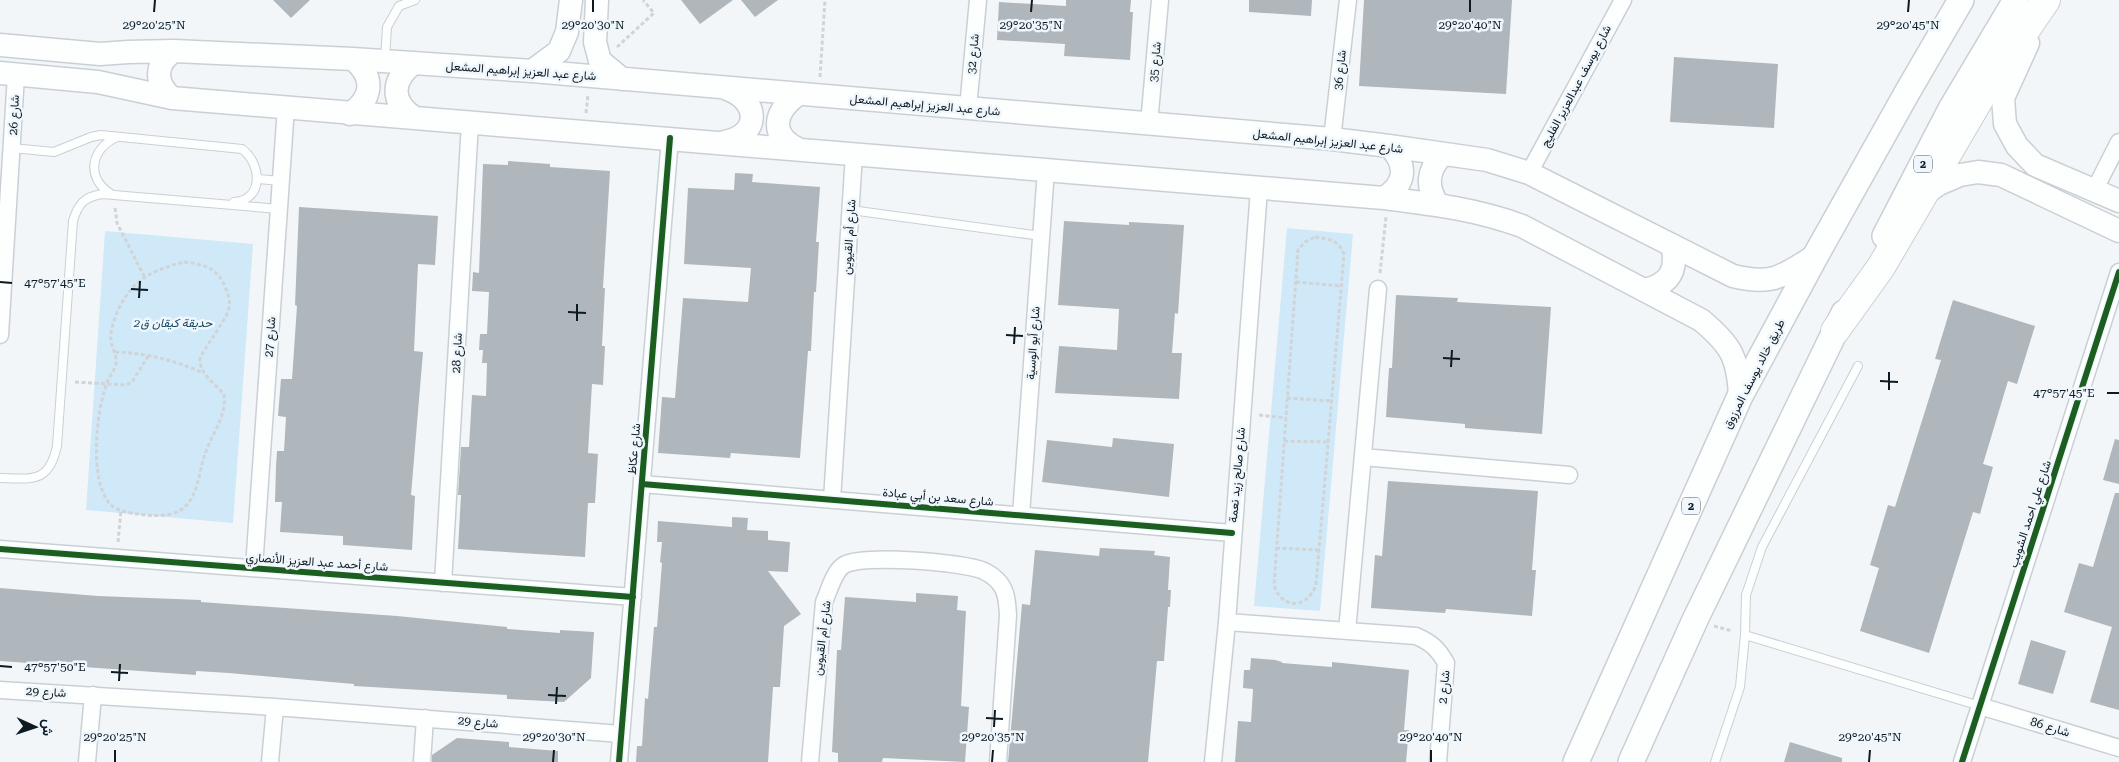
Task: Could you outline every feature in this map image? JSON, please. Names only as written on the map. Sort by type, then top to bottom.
[{"type":"highway","points":[[1835,331],[1881,266],[1986,88],[2046,0]]},
{"type":"main road","points":[[532,71],[559,51],[566,32],[571,0]]},
{"type":"main road","points":[[595,69],[597,0]]},
{"type":"main road","name":"طريق خالد يوسف المرزوق","points":[[1576,762],[1740,396],[1816,255],[1961,0]]},
{"type":"main road","name":"2","points":[[1631,762],[1694,620],[1835,331],[1952,110],[2016,0]]},
{"type":"main road","points":[[2050,0],[2003,98],[2005,124],[2017,146],[2035,165],[2119,201]]},
{"type":"main road","name":"شارع عبد العزيز إبراهيم المشعل","points":[[0,45],[100,54],[174,51],[353,59],[532,71],[595,69],[622,79],[1332,139],[1488,160],[1529,173],[1733,276],[1753,281],[1767,281],[1783,276],[1816,255]]},
{"type":"main road","points":[[172,98],[159,83],[158,73],[160,64],[166,56],[174,51]]},
{"type":"main road","points":[[350,114],[360,107],[366,98],[368,87],[367,76],[362,66],[353,59]]},
{"type":"main road","points":[[414,63],[405,70],[398,80],[396,91],[398,102],[405,112],[414,118]]},
{"type":"main road","points":[[8,74],[98,82],[172,98],[350,114],[723,142],[1386,199],[1492,215],[1522,226],[1701,320],[1718,334],[1731,351],[1739,370],[1740,396]]},
{"type":"main road","points":[[723,142],[736,140],[747,131],[752,118],[749,104],[740,93],[727,88]]},
{"type":"main road","points":[[798,149],[788,144],[780,135],[777,124],[780,112],[786,102],[808,96]]},
{"type":"main road","points":[[1386,199],[1399,184],[1402,174],[1402,163],[1389,146]]},
{"type":"main road","points":[[1438,206],[1430,188],[1429,179],[1436,161],[1443,154]]},
{"type":"main road","points":[[1920,198],[1939,184],[1960,175],[1978,172],[2001,175],[2119,231]]},
{"type":"main road","points":[[1645,290],[1657,287],[1667,280],[1673,269],[1675,257],[1672,244]]},
{"type":"main road","points":[[1586,762],[1609,688]]},
{"type":"street","name":"شارع 32","points":[[968,108],[978,0]]},
{"type":"street","name":"شارع 35","points":[[1149,124],[1160,0]]},
{"type":"street","name":"شارع 36","points":[[1332,139],[1348,0]]},
{"type":"street","name":"شارع يوسف عبدالعزيز الفليج","points":[[1529,173],[1623,0]]},
{"type":"street","name":"شارع 26","points":[[0,335],[12,148],[8,74]]},
{"type":"street","name":"شارع 27","points":[[254,568],[286,107]]},
{"type":"street","name":"شارع 28","points":[[443,583],[470,123]]},
{"type":"street","name":"شارع عكاظ","points":[[619,762],[670,138]]},
{"type":"street","points":[[2094,190],[2119,142]]},
{"type":"street","name":"شارع أم القيوين","points":[[832,500],[854,154]]},
{"type":"street","name":"شارع أبو الوسية","points":[[1021,515],[1046,170]]},
{"type":"street","name":"شارع صالح زيد نعمة","points":[[1213,762],[1227,622],[1232,533],[1243,414],[1259,189]]},
{"type":"street","name":"شارع علي احمد الشويب","points":[[1962,762],[2119,272]]},
{"type":"street","points":[[1347,631],[1378,289]]},
{"type":"street","points":[[1363,457],[1570,475]]},
{"type":"street","name":"شارع سعد بن أبي عبادة","points":[[642,484],[1232,533]]},
{"type":"street","name":"شارع أحمد عبد العزيز الأنصاري","points":[[0,549],[633,597]]},
{"type":"street","name":"شارع أم القيوين","points":[[810,762],[824,602],[833,581],[843,566],[861,560],[876,559],[965,566],[984,571],[997,580],[1007,594],[1008,615],[998,762]]},
{"type":"street","name":"شارع 2","points":[[1227,622],[1416,636],[1429,642],[1438,650],[1446,663],[1438,762]]},
{"type":"street","name":"شارع 29","points":[[0,690],[275,707],[621,734]]},
{"type":"street","points":[[87,762],[93,695]]},
{"type":"street","name":"شارع 86","points":[[1980,706],[2119,748]]},
{"type":"street","points":[[270,762],[275,707]]},
{"type":"street","points":[[422,762],[425,718]]},
{"type":"lane","points":[[385,61],[387,27],[399,6],[415,0]]},
{"type":"lane","points":[[12,148],[54,152],[91,137],[101,135],[242,149],[251,156],[257,169],[258,179],[254,190],[246,198],[238,202],[224,203]]},
{"type":"lane","points":[[112,195],[104,189],[96,177],[94,162],[99,149],[107,141],[118,136]]},
{"type":"lane","points":[[258,179],[281,181]]},
{"type":"lane","points":[[0,478],[39,478],[47,472],[54,460],[57,446],[73,221],[81,202],[92,196],[112,195],[279,209]]},
{"type":"lane","points":[[850,210],[1041,236]]},
{"type":"lane","points":[[1715,762],[1740,687],[1745,635],[1746,595],[1762,547],[1858,366]]},
{"type":"lane","points":[[1745,635],[1980,706]]},
{"type":"path","points":[[584,131],[595,69],[654,13],[643,0]]},
{"type":"path","points":[[808,96],[825,0]]},
{"type":"path","points":[[112,195],[117,223],[145,278]]},
{"type":"path","points":[[1378,289],[1386,199]]},
{"type":"path","points":[[1315,237],[1330,239],[1341,248],[1344,254],[1341,286],[1316,585],[1312,594],[1304,602],[1290,603],[1281,599],[1274,585],[1298,250],[1305,242],[1315,237]]},
{"type":"path","points":[[184,262],[202,265],[215,270],[222,279],[230,298],[229,310],[200,358],[199,365],[202,372],[224,394],[224,412],[205,453],[197,486],[190,501],[179,511],[167,515],[146,515],[120,510],[110,504],[105,495],[97,461],[96,441],[98,416],[106,384],[116,362],[115,352],[111,340],[112,330],[120,308],[129,291],[145,278],[158,270],[184,262]]},
{"type":"path","points":[[1296,282],[1341,286]]},
{"type":"path","points":[[115,352],[141,352],[202,372]]},
{"type":"path","points":[[62,381],[126,385],[132,382],[149,355]]},
{"type":"path","points":[[1288,398],[1332,401]]},
{"type":"path","points":[[1243,414],[1286,418]]},
{"type":"path","points":[[1284,440],[1328,442]]},
{"type":"path","points":[[116,558],[120,510]]},
{"type":"path","points":[[1276,548],[1319,550]]},
{"type":"path","points":[[1694,620],[1745,635]]},
{"type":"green space","points":[[1287,228],[1353,234],[1320,611],[1254,606]]},
{"type":"green space","name":"حديقة كيقان ق2","points":[[105,231],[253,244],[233,523],[86,510]]},
{"type":"building","points":[[273,0],[310,0],[291,18]]},
{"type":"building","points":[[681,0],[733,0],[700,24]]},
{"type":"building","points":[[741,0],[778,0],[755,17]]},
{"type":"building","points":[[1066,0],[1131,0],[1130,12],[1133,12],[1130,60],[1064,56],[1065,44],[997,40],[999,2],[1066,6]]},
{"type":"building","points":[[1249,0],[1312,0],[1311,16],[1249,12]]},
{"type":"building","points":[[1364,0],[1512,0],[1506,94],[1359,86]]},
{"type":"building","points":[[1674,57],[1778,64],[1774,128],[1670,122]]},
{"type":"building","points":[[508,161],[550,164],[550,167],[610,171],[603,288],[605,288],[602,346],[605,346],[603,385],[592,384],[588,453],[598,454],[595,503],[588,503],[585,557],[458,549],[461,495],[458,495],[461,447],[469,447],[472,395],[486,396],[487,363],[482,363],[483,350],[479,350],[480,334],[487,334],[489,292],[472,291],[473,272],[479,273],[483,164],[508,165]]},
{"type":"building","points":[[735,173],[753,174],[752,182],[820,187],[816,242],[819,242],[816,292],[814,292],[811,351],[808,351],[800,458],[731,453],[730,458],[658,453],[662,397],[675,398],[683,298],[748,302],[751,268],[684,264],[688,188],[734,190]]},
{"type":"building","points":[[299,207],[438,216],[435,265],[418,264],[414,351],[423,352],[411,495],[415,496],[412,550],[343,545],[343,536],[280,532],[282,502],[275,502],[276,466],[277,451],[284,451],[286,417],[278,416],[281,379],[292,379],[297,306],[295,305]]},
{"type":"building","points":[[1064,221],[1129,225],[1129,222],[1184,225],[1178,314],[1175,313],[1172,353],[1182,353],[1179,399],[1055,393],[1059,346],[1117,350],[1119,309],[1058,305]]},
{"type":"building","points":[[1396,295],[1458,298],[1457,302],[1551,307],[1542,434],[1465,428],[1465,424],[1386,417],[1389,368],[1392,368]]},
{"type":"building","points":[[1953,300],[2035,326],[2017,384],[2008,381],[1983,464],[1993,467],[1980,514],[1973,512],[1929,653],[1860,631],[1879,568],[1870,565],[1888,505],[1895,507],[1941,360],[1935,359]]},
{"type":"building","points":[[1113,438],[1174,444],[1169,497],[1042,482],[1047,440],[1112,447]]},
{"type":"building","points":[[2115,439],[2119,440],[2119,484],[2103,480]]},
{"type":"building","points":[[1388,481],[1538,491],[1532,570],[1536,570],[1532,616],[1446,609],[1445,613],[1371,608],[1375,555],[1382,556]]},
{"type":"building","points":[[2115,493],[2119,493],[2119,710],[2090,702],[2112,627],[2064,612],[2079,563],[2093,567]]},
{"type":"building","points":[[732,517],[748,518],[747,530],[768,531],[768,540],[790,542],[788,572],[768,571],[801,614],[784,626],[780,687],[773,687],[768,762],[636,762],[637,746],[642,746],[645,698],[648,699],[654,627],[657,627],[662,563],[660,562],[662,542],[657,542],[658,521],[732,527]]},
{"type":"building","points":[[1100,548],[1155,551],[1154,555],[1170,557],[1168,590],[1171,590],[1170,607],[1168,607],[1164,661],[1157,661],[1148,762],[1008,762],[1022,604],[1030,605],[1035,550],[1099,556]]},
{"type":"building","points":[[0,588],[98,596],[201,600],[201,602],[397,616],[507,627],[507,629],[560,633],[560,630],[594,632],[591,678],[564,702],[507,699],[507,695],[354,686],[354,684],[229,673],[196,671],[196,675],[0,661]]},
{"type":"building","points":[[916,593],[958,596],[957,610],[966,611],[961,706],[969,707],[965,762],[883,758],[882,762],[838,762],[838,753],[832,752],[837,650],[841,650],[845,597],[916,602]]},
{"type":"building","points":[[2031,640],[2066,651],[2053,694],[2018,684]]},
{"type":"building","points":[[1251,658],[1275,660],[1282,663],[1332,667],[1332,662],[1409,670],[1404,730],[1409,730],[1406,762],[1235,762],[1238,721],[1251,722],[1253,689],[1243,688],[1244,670],[1250,670]]},
{"type":"building","points":[[457,738],[509,742],[509,747],[558,751],[558,762],[432,762],[432,755]]},
{"type":"building","points":[[1790,742],[1842,758],[1842,762],[1784,762]]},
{"type":"cycle path","points":[[619,762],[670,138]]},
{"type":"cycle path","points":[[1962,762],[2119,272]]},
{"type":"cycle path","points":[[642,484],[1232,533]]},
{"type":"cycle path","points":[[0,549],[633,597]]}]
